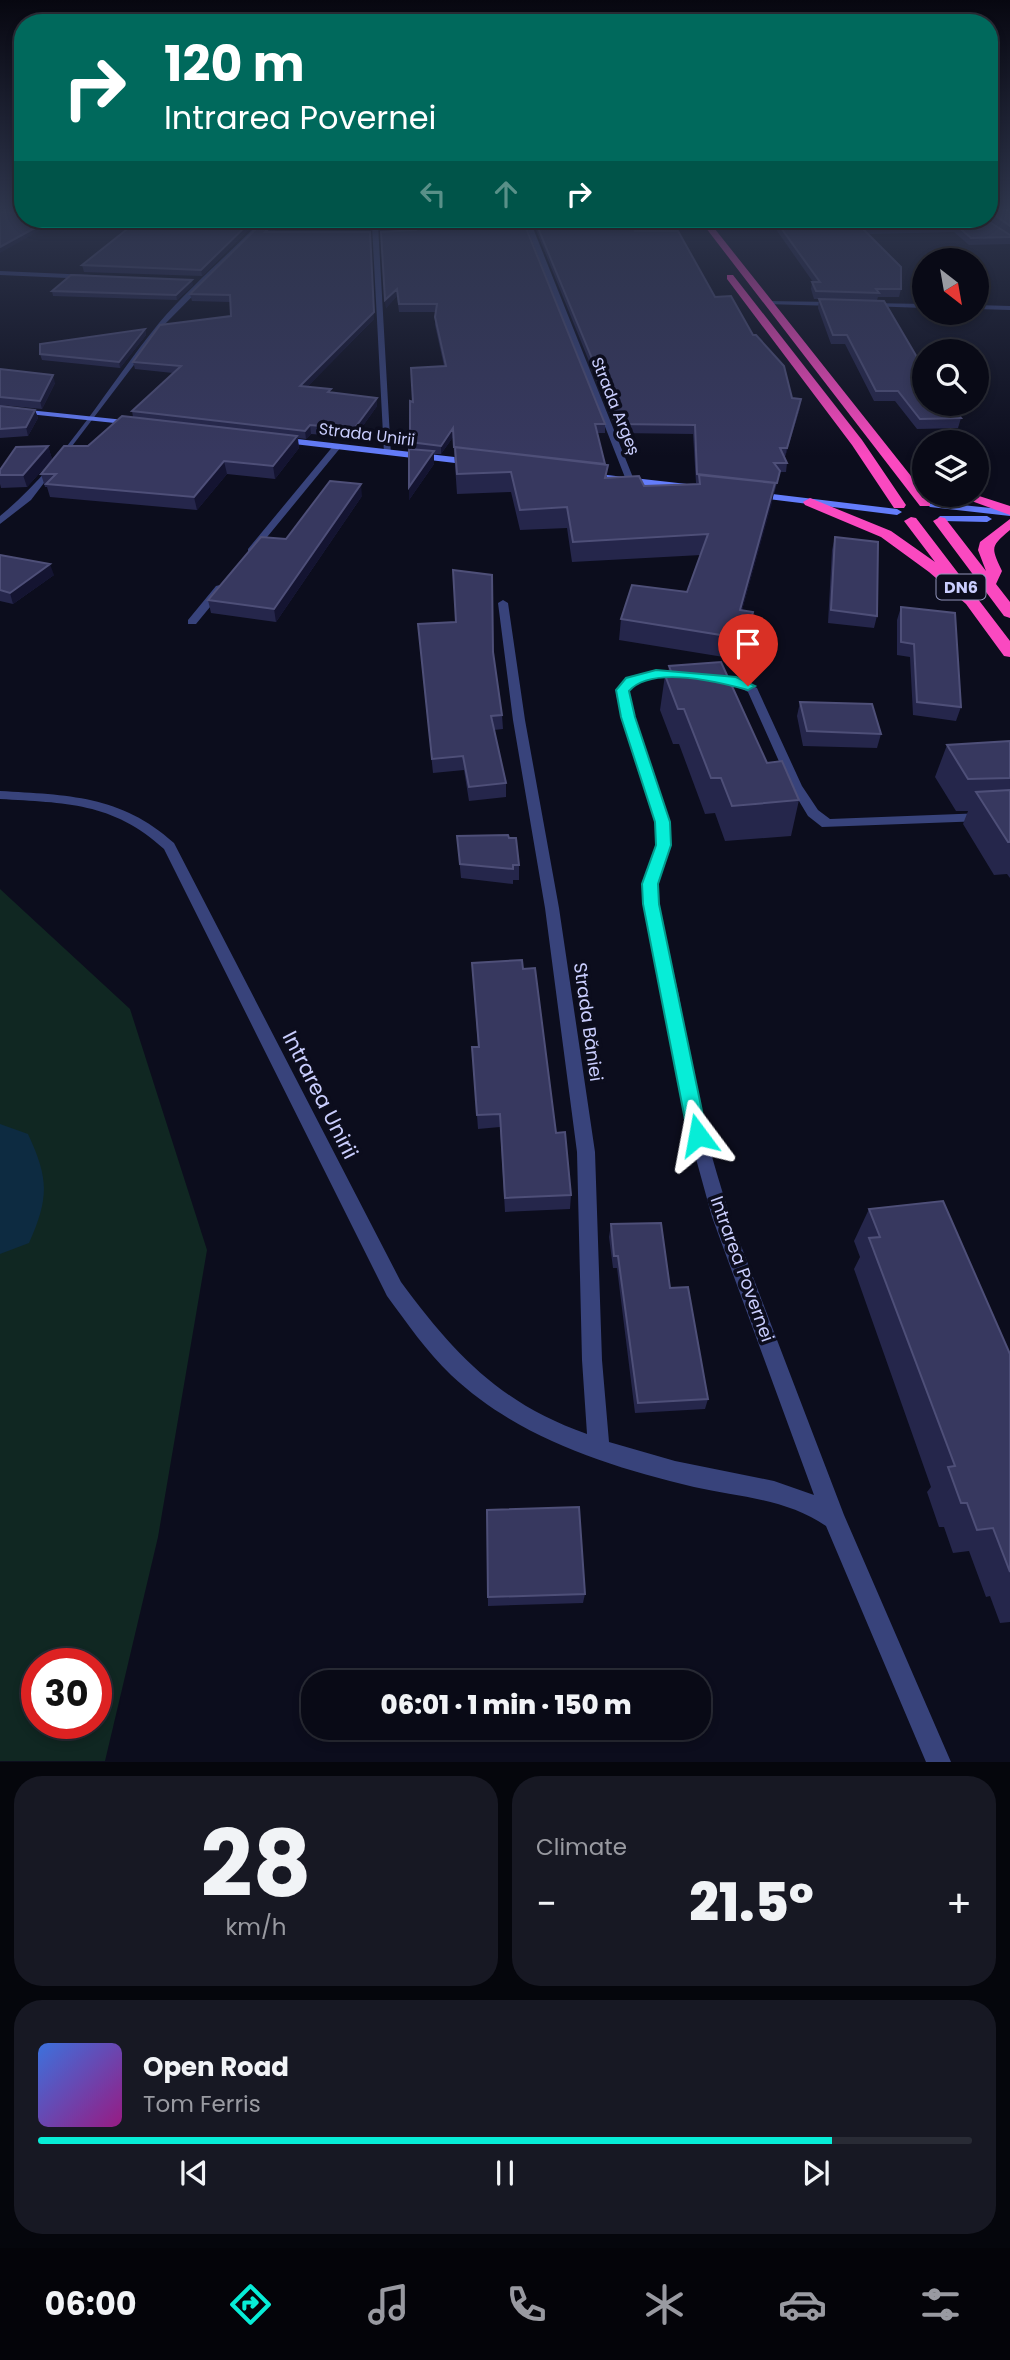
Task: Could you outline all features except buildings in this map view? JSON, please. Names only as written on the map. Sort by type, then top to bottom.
[{"type":"highway","name":"DN6","points":[[742,292],[857,443],[903,513],[1010,652]]},
{"type":"highway","name":"DN6","points":[[759,292],[912,484]]},
{"type":"highway","points":[[890,458],[912,468]]},
{"type":"highway","points":[[810,502],[886,534],[934,569],[971,601]]},
{"type":"highway","points":[[912,502],[903,513],[930,524],[941,520]]},
{"type":"highway","points":[[989,505],[1010,512]]},
{"type":"highway","name":"DN6","points":[[935,507],[942,511],[941,520],[1010,613]]},
{"type":"highway","points":[[988,585],[994,571],[985,550],[987,542],[1010,521]]},
{"type":"main road","points":[[0,409],[145,425]]},
{"type":"main road","name":"Strada Unirii","points":[[268,439],[482,463]]},
{"type":"main road","points":[[577,474],[699,488]]},
{"type":"main road","points":[[741,493],[903,513]]},
{"type":"main road","points":[[959,507],[1010,512]]},
{"type":"main road","points":[[941,520],[1010,521]]},
{"type":"street","points":[[0,521],[28,498],[163,323],[192,292]]},
{"type":"street","points":[[379,292],[388,453]]},
{"type":"street","name":"Strada Argeș","points":[[556,292],[631,480]]},
{"type":"street","points":[[767,303],[845,304]]},
{"type":"street","points":[[859,305],[912,306]]},
{"type":"street","points":[[989,307],[1010,308]]},
{"type":"street","points":[[243,560],[337,447]]},
{"type":"street","points":[[192,622],[226,581]]},
{"type":"street","name":"Strada Băniei","points":[[503,603],[519,720],[552,908],[586,1152],[592,1360],[599,1451]]},
{"type":"street","name":"Intrarea Povernei","points":[[939,1762],[834,1518],[721,1217],[692,1115],[651,904],[650,884],[664,845],[663,822],[628,717],[622,690],[631,681],[656,673],[736,681],[748,686],[757,699],[796,786],[813,813],[827,824],[1010,816]]},
{"type":"street","name":"Intrarea Unirii","points":[[0,795],[83,802],[117,809],[155,831],[169,845],[394,1289],[416,1320],[465,1374],[488,1392],[555,1432],[599,1451],[636,1463],[805,1500],[834,1518]]},
{"type":"green space","points":[[0,889],[130,1009],[207,1250],[158,1537],[112,1731],[112,1648],[21,1648],[21,1739],[110,1739],[105,1761],[0,1761]]},
{"type":"waterway","points":[[0,1159],[5,1179],[0,1216]]},
{"type":"route","points":[[698,1135],[651,904],[650,884],[664,845],[663,822],[628,717],[622,690],[631,681],[656,673],[736,681],[748,686]]}]
